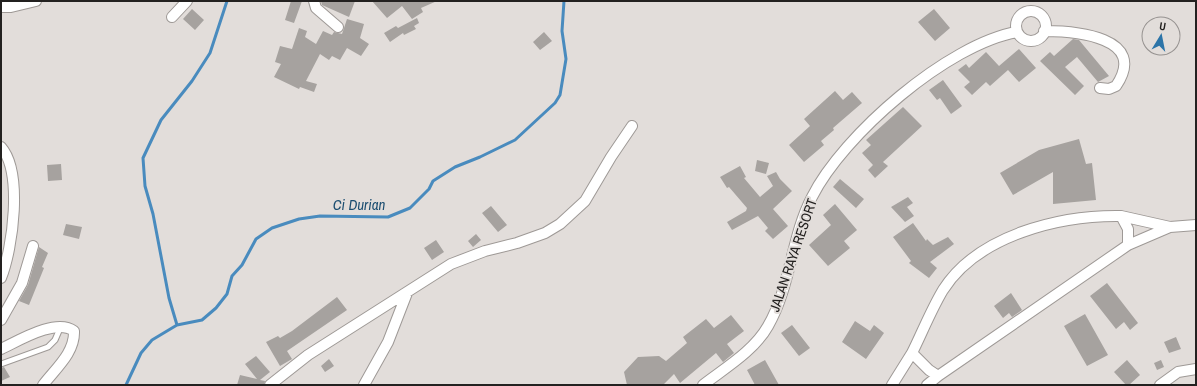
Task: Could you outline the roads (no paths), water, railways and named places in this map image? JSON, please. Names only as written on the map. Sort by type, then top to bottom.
[{"type":"street","points":[[1,7],[11,7],[36,1]]},
{"type":"street","points":[[172,17],[187,1]]},
{"type":"street","points":[[314,1],[316,8],[338,27]]},
{"type":"street","points":[[1030,11],[1035,12],[1042,17],[1045,22],[1044,31],[1038,38],[1033,40],[1023,38],[1017,32],[1016,27],[1018,18],[1021,14],[1030,11]]},
{"type":"street","points":[[1044,31],[1062,31],[1098,36],[1115,46],[1121,55],[1124,66],[1121,77],[1116,86],[1113,88],[1100,88]]},
{"type":"street","name":"JALAN RAYA RESORT","points":[[703,385],[744,353],[758,340],[768,326],[776,309],[811,198],[824,175],[843,151],[864,128],[894,101],[948,62],[976,45],[999,35],[1017,32]]},
{"type":"street","points":[[270,385],[308,355],[370,314],[407,293],[445,268],[464,258],[517,243],[545,233],[560,224],[584,201],[632,126]]},
{"type":"street","points":[[1,147],[9,159],[14,183],[7,263],[1,278]]},
{"type":"street","points":[[892,385],[912,353],[943,290],[967,263],[984,251],[1031,228],[1052,222],[1097,216],[1121,216],[1170,227],[1196,225]]},
{"type":"street","points":[[1121,216],[1128,230],[1128,245]]},
{"type":"street","points":[[927,385],[1128,245],[1170,227]]},
{"type":"street","points":[[1,320],[22,283],[33,246]]},
{"type":"street","points":[[364,385],[388,342],[407,293]]},
{"type":"street","points":[[1,349],[50,328],[60,326],[68,327],[74,331],[74,341],[70,350],[43,385]]},
{"type":"street","points":[[912,353],[929,370],[938,376]]},
{"type":"street","points":[[1160,385],[1178,372],[1196,369]]},
{"type":"lane","points":[[1,364],[48,347],[55,340],[60,326]]},
{"type":"waterway","points":[[177,325],[169,298],[153,214],[145,186],[143,158],[161,120],[192,81],[210,53],[227,1]]},
{"type":"waterway","name":"Ci Durian","points":[[126,385],[141,353],[152,340],[177,325],[202,320],[216,308],[227,294],[232,276],[242,265],[256,239],[272,228],[299,219],[320,216],[388,217],[410,208],[429,189],[433,181],[455,167],[515,140],[555,103],[560,95],[566,59],[562,31],[564,1]]}]
